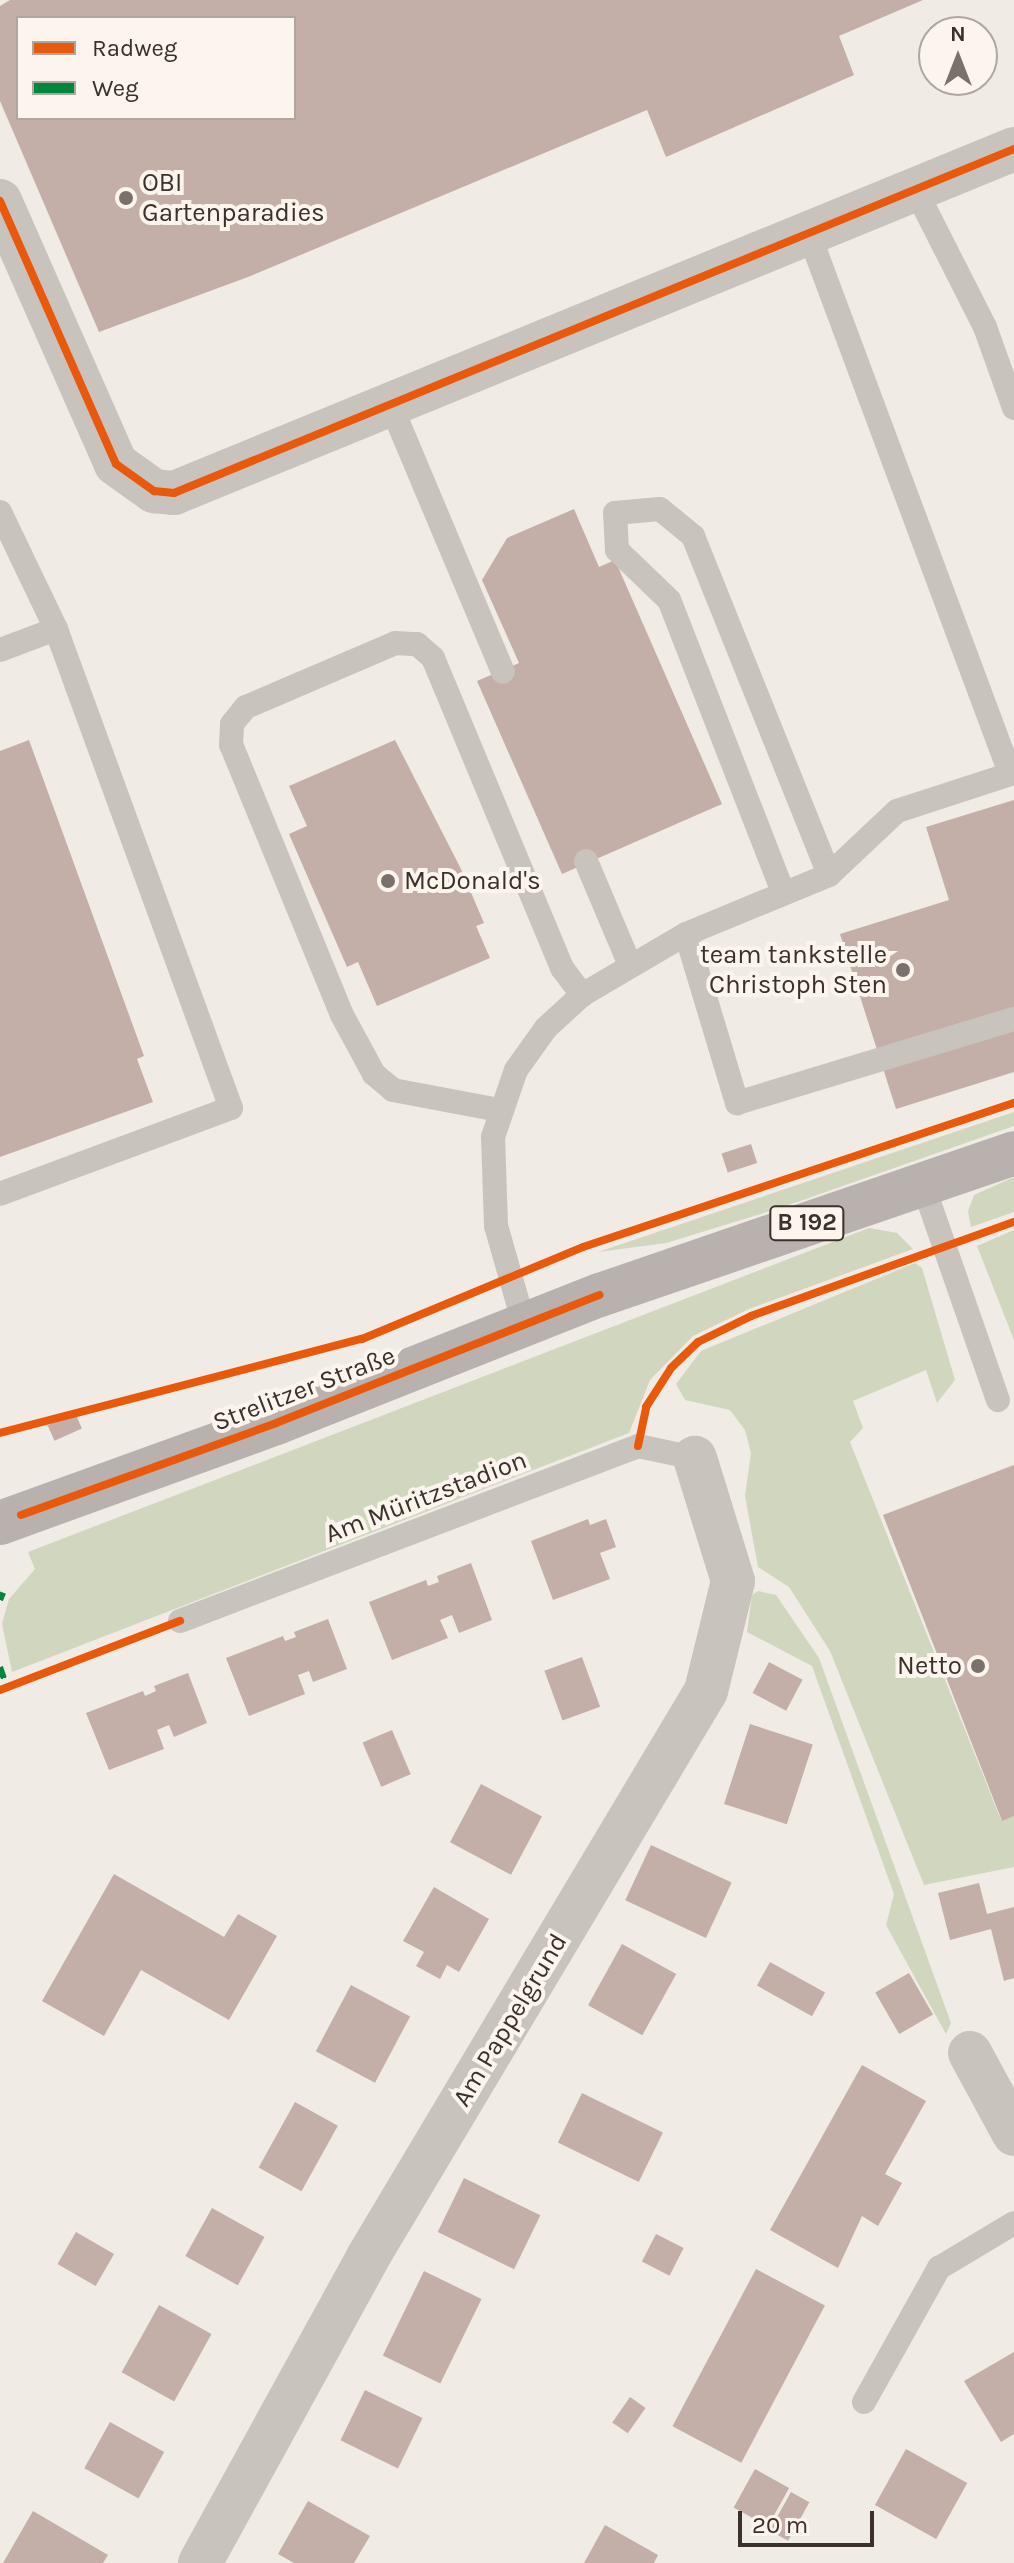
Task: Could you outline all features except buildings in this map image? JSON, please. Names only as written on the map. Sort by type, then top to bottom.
[{"type":"main road","name":"Strelitzer Straße","points":[[0,1523],[276,1423],[524,1324],[922,1182],[1014,1153]]},
{"type":"street","points":[[0,201],[116,464],[132,480],[154,491],[174,493],[392,408],[1014,149]]},
{"type":"street","name":"Am Pappelgrund","points":[[200,2563],[368,2257],[706,1691],[733,1581],[695,1458]]},
{"type":"street","points":[[970,2053],[1014,2134]]},
{"type":"lane","points":[[915,189],[985,327],[1014,408]]},
{"type":"lane","points":[[524,1324],[491,1198],[499,1110],[516,1070],[546,1028],[582,995],[686,934],[829,875],[897,811],[1012,773],[809,234]]},
{"type":"lane","points":[[392,408],[503,672]]},
{"type":"lane","points":[[783,892],[669,600],[617,550],[615,513],[660,509],[693,536],[829,875]]},
{"type":"lane","points":[[0,512],[56,629],[231,1108],[0,1194]]},
{"type":"lane","points":[[0,650],[56,629]]},
{"type":"lane","points":[[499,1110],[393,1090],[374,1074],[342,1015],[231,745],[232,724],[246,707],[395,643],[417,644],[433,658],[562,968],[582,995]]},
{"type":"lane","points":[[586,861],[630,965]]},
{"type":"lane","points":[[686,934],[737,1103],[1014,1019]]},
{"type":"lane","points":[[922,1182],[998,1400]]},
{"type":"lane","name":"Am Müritzstadion","points":[[180,1621],[638,1446],[695,1458]]},
{"type":"lane","points":[[864,2402],[939,2268],[1014,2223]]},
{"type":"green space","points":[[1014,1112],[1014,1126],[780,1208],[666,1243],[598,1252]]},
{"type":"green space","points":[[1014,1177],[1014,1212],[971,1227],[968,1211],[974,1195]]},
{"type":"green space","points":[[869,1228],[897,1233],[913,1249],[749,1309],[693,1336],[650,1380],[629,1433],[12,1672],[2,1624],[9,1599],[35,1569],[28,1552]]},
{"type":"green space","points":[[1014,1230],[1014,1340],[977,1246]]},
{"type":"green space","points":[[915,1263],[922,1268],[955,1380],[937,1403],[926,1370],[853,1401],[863,1428],[850,1442],[1001,1820],[1014,1816],[1014,1867],[924,1885],[830,1651],[789,1587],[758,1567],[745,1496],[751,1453],[745,1430],[730,1410],[685,1400],[676,1384],[701,1351]]},
{"type":"green space","points":[[758,1591],[776,1595],[819,1658],[951,2023],[946,2034],[886,1925],[894,1894],[812,1666],[747,1632],[752,1595]]},
{"type":"marked path","points":[[0,1600],[3,1593]]},
{"type":"marked path","points":[[0,1667],[7,1687]]},
{"type":"cycle path","points":[[0,201],[116,464],[154,491],[174,493],[1014,149]]},
{"type":"cycle path","points":[[0,1433],[362,1339],[583,1247],[1014,1103]]},
{"type":"cycle path","points":[[638,1446],[646,1407],[671,1368],[698,1342],[751,1316],[1014,1222]]},
{"type":"cycle path","points":[[21,1515],[276,1423],[600,1295]]},
{"type":"cycle path","points":[[0,1690],[180,1621]]},
{"type":"place","name":"OBI Gartenparadies","points":[[126,198]]},
{"type":"place","name":"McDonald's","points":[[388,881]]},
{"type":"place","name":"team tankstelle Christoph Sten","points":[[903,970]]},
{"type":"place","name":"Netto","points":[[978,1666]]}]
